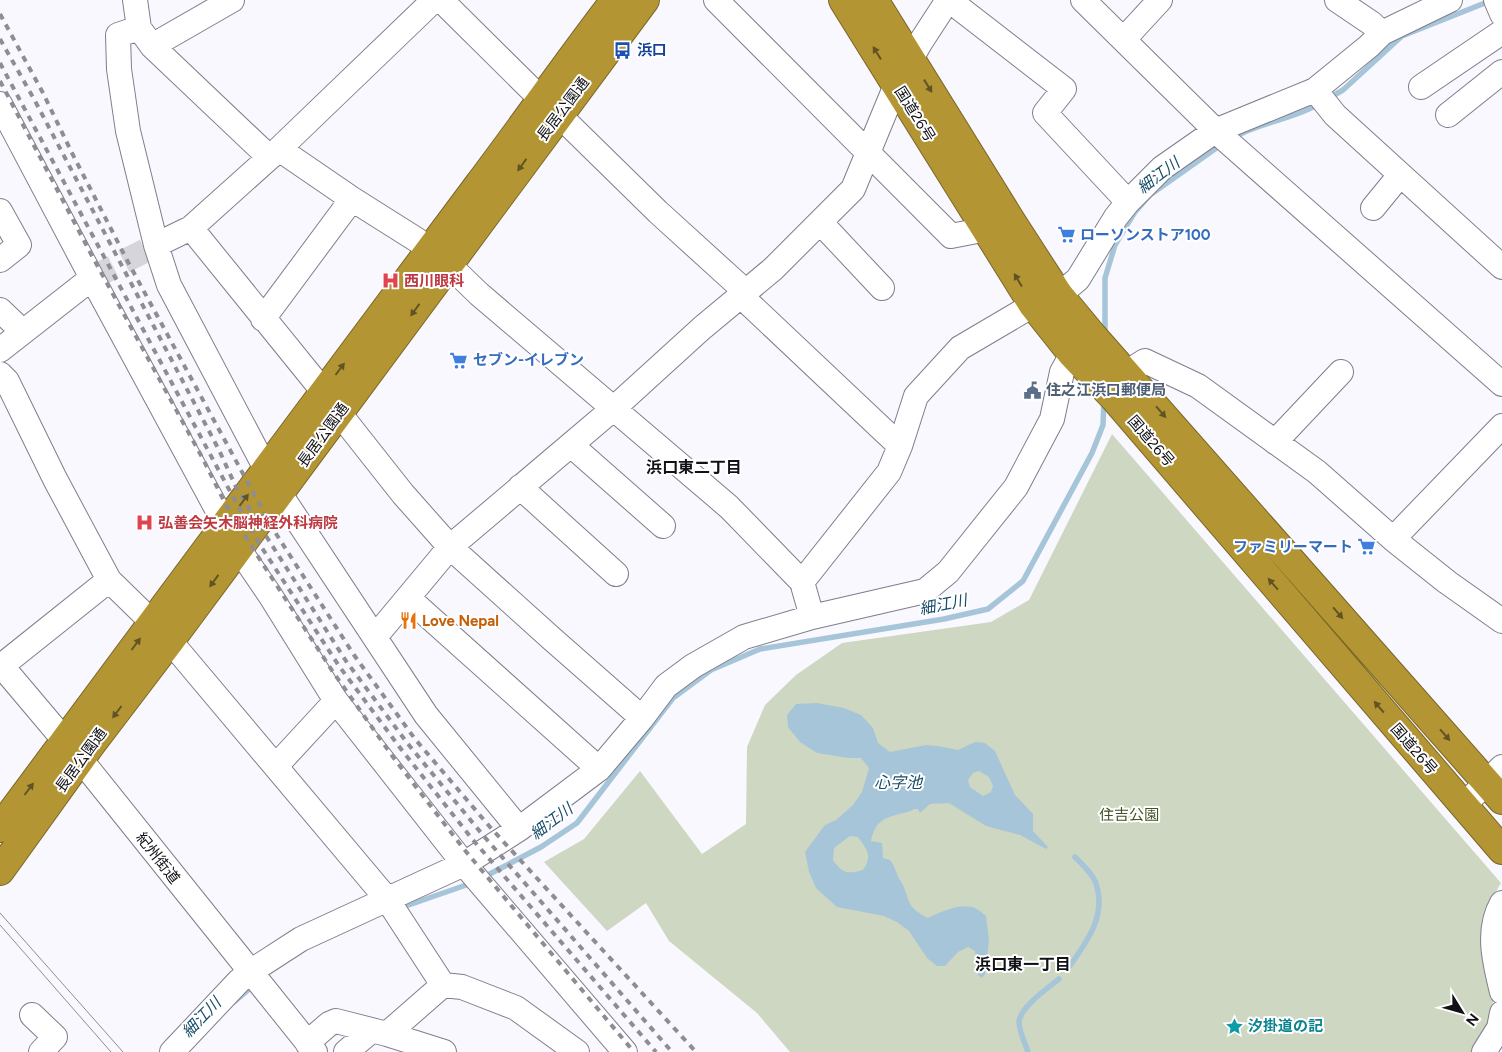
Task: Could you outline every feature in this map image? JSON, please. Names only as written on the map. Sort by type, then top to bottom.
[{"type":"highway","name":"長居公園通","points":[[550,107],[585,39],[615,0]]},
{"type":"highway","name":"長居公園通","points":[[0,871],[72,751],[161,632],[238,548],[280,494],[339,413],[440,257],[550,107],[645,0]]},
{"type":"highway","name":"国道26号","points":[[843,0],[987,228],[1033,305],[1072,354],[1114,398],[1502,850]]},
{"type":"highway","name":"国道26号","points":[[874,0],[1059,295],[1093,336],[1497,783]]},
{"type":"highway","name":"長居公園通","points":[[161,632],[225,524],[324,392],[440,257]]},
{"type":"highway","name":"長居公園通","points":[[0,828],[72,751]]},
{"type":"street","points":[[135,0],[145,37],[274,153],[352,199],[440,257],[479,294],[729,507],[802,582],[812,617]]},
{"type":"street","points":[[232,0],[145,37],[118,35],[119,69],[128,131],[156,245],[169,285],[266,469]]},
{"type":"street","points":[[156,245],[190,228],[274,153],[434,0]]},
{"type":"street","points":[[441,0],[900,446]]},
{"type":"street","points":[[716,0],[952,236],[987,228]]},
{"type":"street","points":[[375,637],[450,547],[613,408],[702,328],[773,270],[853,189],[896,84],[949,0],[1064,89],[1045,114],[1128,202]]},
{"type":"street","points":[[1083,0],[1223,138],[1502,384]]},
{"type":"street","points":[[1124,39],[1160,0]]},
{"type":"street","points":[[1337,0],[1371,23],[1382,33]]},
{"type":"street","points":[[1059,295],[1078,278],[1116,217],[1128,202],[1162,168],[1316,92],[1382,33],[1450,0]]},
{"type":"street","points":[[1496,0],[1502,14]]},
{"type":"street","points":[[1422,87],[1502,32]]},
{"type":"street","points":[[1448,115],[1502,72]]},
{"type":"street","points":[[1316,92],[1335,115],[1502,267]]},
{"type":"street","points":[[0,104],[225,524]]},
{"type":"street","points":[[1373,208],[1400,175]]},
{"type":"street","points":[[263,319],[352,199]]},
{"type":"street","points":[[0,211],[19,246],[0,260]]},
{"type":"street","points":[[820,222],[882,288]]},
{"type":"street","points":[[190,228],[324,392]]},
{"type":"street","points":[[0,350],[92,278]]},
{"type":"street","points":[[802,582],[889,472],[900,446],[916,396],[960,348],[1033,305]]},
{"type":"street","points":[[0,310],[23,332]]},
{"type":"street","points":[[172,1052],[239,981],[257,980],[301,939],[387,900],[467,867],[519,829],[599,769],[666,686],[692,666],[744,637],[812,617],[925,591],[948,572],[1016,487],[1052,419],[1062,372],[1072,354]]},
{"type":"street","points":[[1122,368],[1145,360],[1198,386],[1317,472],[1393,539],[1447,582],[1502,621]]},
{"type":"street","points":[[1275,442],[1341,372]]},
{"type":"street","points":[[0,374],[8,381],[55,478],[109,580],[161,632],[276,766],[387,900],[443,985]]},
{"type":"street","points":[[339,413],[403,494],[450,547],[642,718]]},
{"type":"street","points":[[1393,539],[1502,426]]},
{"type":"street","points":[[570,445],[663,526]]},
{"type":"street","points":[[520,487],[616,574]]},
{"type":"street","points":[[280,494],[426,716],[519,829]]},
{"type":"street","points":[[238,548],[270,595],[336,701],[467,867],[625,1052]]},
{"type":"street","points":[[0,666],[109,580]]},
{"type":"street","points":[[408,598],[599,769]]},
{"type":"street","name":"紀州街道","points":[[0,666],[72,751],[311,1047]]},
{"type":"street","points":[[276,766],[336,701]]},
{"type":"street","points":[[1463,806],[1497,783]]},
{"type":"street","points":[[1502,903],[1494,925],[1493,951],[1502,992]]},
{"type":"street","points":[[346,1052],[379,1032],[443,985],[462,987],[516,1008],[577,1052]]},
{"type":"street","points":[[1484,1052],[1499,1028],[1502,1013]]},
{"type":"street","points":[[32,1014],[55,1037],[41,1052]]},
{"type":"street","points":[[311,1047],[329,1024],[336,1021],[345,1022],[444,1052]]},
{"type":"green space","name":"住吉公園","points":[[1112,434],[1501,883],[1491,900],[1482,946],[1493,1002],[1490,1020],[1472,1052],[790,1052],[757,1013],[669,941],[646,903],[607,931],[544,862],[584,839],[640,771],[702,854],[746,824],[747,747],[765,705],[796,675],[842,643],[991,622],[1029,600]]},
{"type":"water","name":"心字池","points":[[817,703],[844,708],[861,715],[873,728],[878,743],[890,752],[926,745],[958,750],[975,742],[985,743],[995,751],[1015,795],[1033,814],[1033,831],[1048,847],[1046,849],[1020,835],[986,826],[949,803],[930,804],[920,813],[918,809],[914,809],[883,820],[877,826],[871,841],[882,843],[883,858],[890,860],[916,911],[928,918],[950,909],[967,906],[976,908],[986,916],[989,941],[985,974],[982,978],[978,975],[975,951],[968,947],[958,952],[945,966],[937,966],[927,958],[909,931],[897,922],[884,916],[837,907],[816,888],[809,872],[805,852],[825,825],[836,820],[853,805],[862,792],[869,768],[861,758],[817,753],[800,742],[788,727],[787,715],[796,704]],"holes":[[[979,771],[989,777],[993,786],[991,792],[983,796],[970,787],[968,780],[973,773]],[[850,836],[858,837],[868,853],[868,860],[863,870],[846,872],[833,860],[834,848]]]},
{"type":"waterway","name":"細江川","points":[[1329,98],[1343,90],[1402,36],[1490,1]]},
{"type":"waterway","name":"細江川","points":[[1233,138],[1254,128],[1298,114],[1319,104]]},
{"type":"waterway","name":"細江川","points":[[1105,337],[1105,278],[1115,245],[1125,228],[1135,212],[1150,195],[1222,144]]},
{"type":"waterway","name":"細江川","points":[[482,878],[541,847],[577,823],[673,698],[711,670],[760,649],[944,619],[988,609],[1023,581],[1092,453],[1103,425],[1104,399]]},
{"type":"waterway","points":[[1069,967],[1089,938],[1094,927],[1099,905],[1095,881],[1089,871],[1075,857]]},
{"type":"waterway","name":"細江川","points":[[400,908],[472,883]]},
{"type":"waterway","points":[[1028,1052],[1020,1029],[1019,1022],[1021,1016],[1035,998],[1059,979]]},
{"type":"waterway","name":"細江川","points":[[234,1002],[254,985]]},
{"type":"tunnel","points":[[92,278],[156,245]]},
{"type":"tram line","points":[[0,913],[123,1052]]},
{"type":"tram line","points":[[0,925],[111,1052]]},
{"type":"railway","points":[[0,14],[43,93],[128,262],[273,529],[354,655],[415,739],[490,827],[696,1052]]},
{"type":"railway","points":[[0,39],[34,99],[219,450],[236,487],[346,661],[408,744],[482,834],[672,1052]]},
{"type":"railway","points":[[0,63],[232,495],[262,548],[339,666],[401,749],[473,840],[656,1052]]},
{"type":"railway","points":[[0,81],[225,503],[333,672],[393,757],[463,848],[634,1052]]},
{"type":"place","name":"浜口","points":[[623,50]]},
{"type":"place","name":"ローソンストア100","points":[[1066,235]]},
{"type":"place","name":"西川眼科","points":[[390,281]]},
{"type":"place","name":"セブン-イレブン","points":[[459,360]]},
{"type":"place","name":"住之江浜口郵便局","points":[[1032,390]]},
{"type":"place","name":"弘善会矢木脳神経外科病院","points":[[144,523]]},
{"type":"place","name":"ファミリーマート","points":[[1367,547]]},
{"type":"place","name":"Love Nepal","points":[[408,621]]},
{"type":"place","name":"汐掛道の記","points":[[1234,1026]]},
{"type":"district","name":"浜口東二丁目","points":[[694,467]]},
{"type":"district","name":"浜口東一丁目","points":[[1023,964]]}]
